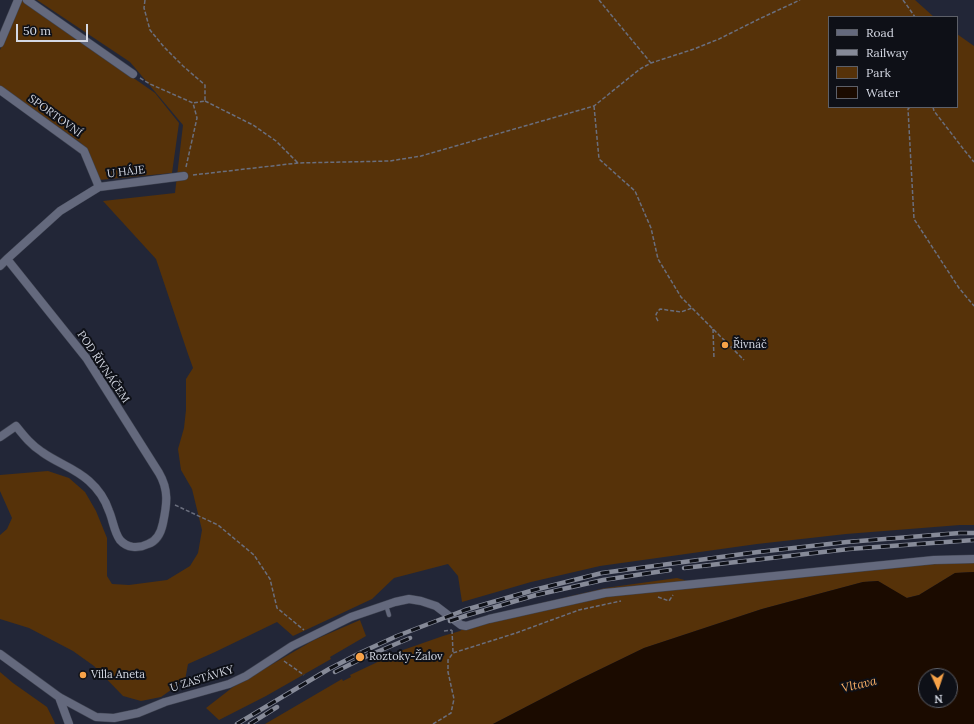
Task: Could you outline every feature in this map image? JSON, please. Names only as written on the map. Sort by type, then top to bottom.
[{"type":"street","points":[[0,43],[18,0]]},
{"type":"street","points":[[27,0],[133,74]]},
{"type":"street","name":"SPORTOVNÍ","points":[[0,90],[84,151],[99,187]]},
{"type":"street","name":"U HÁJE","points":[[0,266],[60,211],[99,187],[184,176]]},
{"type":"street","name":"POD ŘIVNÁČEM","points":[[7,259],[87,359],[159,473],[165,486],[167,501]]},
{"type":"street","points":[[0,437],[16,426],[25,438],[42,453],[90,481],[103,497],[120,540],[129,546],[138,547],[147,545],[158,537],[163,524],[167,501]]},
{"type":"street","points":[[670,586],[934,560],[974,559]]},
{"type":"street","name":"U ZASTÁVKY","points":[[0,654],[59,697],[96,717],[114,718],[138,713],[165,702],[228,684],[246,676],[292,646],[312,636],[351,617],[395,602],[409,599],[436,606],[461,625],[466,626],[496,617],[605,593],[670,586]]},
{"type":"street","points":[[59,697],[70,724]]},
{"type":"lane","points":[[386,605],[389,615]]},
{"type":"path","points":[[145,0],[144,8],[150,30],[164,47],[205,85],[206,101]]},
{"type":"path","points":[[599,0],[651,63]]},
{"type":"path","points":[[193,103],[197,118],[184,176],[298,163],[390,161],[420,156],[594,106],[640,69],[651,63],[719,39],[800,0]]},
{"type":"path","points":[[902,0],[914,16]]},
{"type":"path","points":[[133,74],[150,84],[193,103],[206,101],[259,129],[276,141],[298,163]]},
{"type":"path","points":[[594,106],[600,159],[635,191],[651,228],[658,259],[681,297],[744,360]]},
{"type":"path","points":[[909,108],[914,219],[959,288],[974,306]]},
{"type":"path","points":[[933,108],[964,151],[974,162]]},
{"type":"path","points":[[658,321],[655,316],[660,309],[681,312],[692,308]]},
{"type":"path","points":[[713,329],[714,359]]},
{"type":"path","points":[[167,501],[218,525],[254,555],[270,579],[277,608],[312,636]]},
{"type":"path","points":[[654,596],[668,601],[674,595],[670,586]]},
{"type":"path","points":[[433,724],[451,713],[454,699],[448,672],[448,660],[453,653],[516,633],[579,610],[621,601]]},
{"type":"path","points":[[452,630],[453,653]]},
{"type":"path","points":[[276,656],[304,675]]},
{"type":"green space","points":[[22,0],[155,93],[179,123],[172,173],[99,180],[81,143],[0,86],[0,50]]},
{"type":"green space","points":[[37,0],[915,0],[933,16],[828,16],[828,108],[958,108],[958,35],[974,46],[974,525],[846,534],[757,544],[600,566],[531,582],[462,602],[458,576],[448,564],[394,578],[372,599],[293,636],[277,622],[188,664],[185,680],[161,697],[141,701],[123,696],[94,666],[73,651],[29,628],[0,619],[0,535],[7,529],[12,518],[0,491],[0,475],[48,471],[69,478],[85,492],[96,511],[107,538],[107,576],[112,584],[129,585],[167,580],[190,566],[198,553],[202,530],[192,489],[181,470],[178,449],[184,428],[186,410],[186,379],[193,368],[156,259],[103,201],[175,193],[183,125],[130,62]]},
{"type":"green space","points":[[974,562],[974,572],[955,573],[919,595],[906,598],[878,581],[863,582],[762,609],[644,648],[493,724],[265,724],[342,679],[343,681],[351,677],[350,675],[403,650],[460,631],[469,624],[537,604],[605,588],[677,578],[699,584],[931,564]]},
{"type":"green space","points":[[360,620],[366,636],[330,657],[331,659],[266,696],[219,720],[206,708],[233,687],[314,640]]},
{"type":"green space","points":[[0,672],[47,707],[55,724],[0,724]]},
{"type":"water","name":"Vltava","points":[[974,572],[974,724],[493,724],[644,648],[762,609],[863,582],[878,581],[907,598],[919,595],[955,573]]},
{"type":"railway","points":[[237,724],[329,669],[397,636],[465,610],[534,590],[602,573],[758,552],[847,542],[974,533]]},
{"type":"railway","points":[[684,568],[849,549],[974,540]]},
{"type":"railway","points":[[450,621],[536,595],[603,580],[670,570]]},
{"type":"railway","points":[[335,672],[365,657],[410,638]]},
{"type":"railway","points":[[250,724],[277,707]]},
{"type":"place","name":"Řivnáč","points":[[725,345]]},
{"type":"place","name":"Roztoky-Žalov","points":[[360,657]]},
{"type":"place","name":"Villa Aneta","points":[[83,675]]}]
